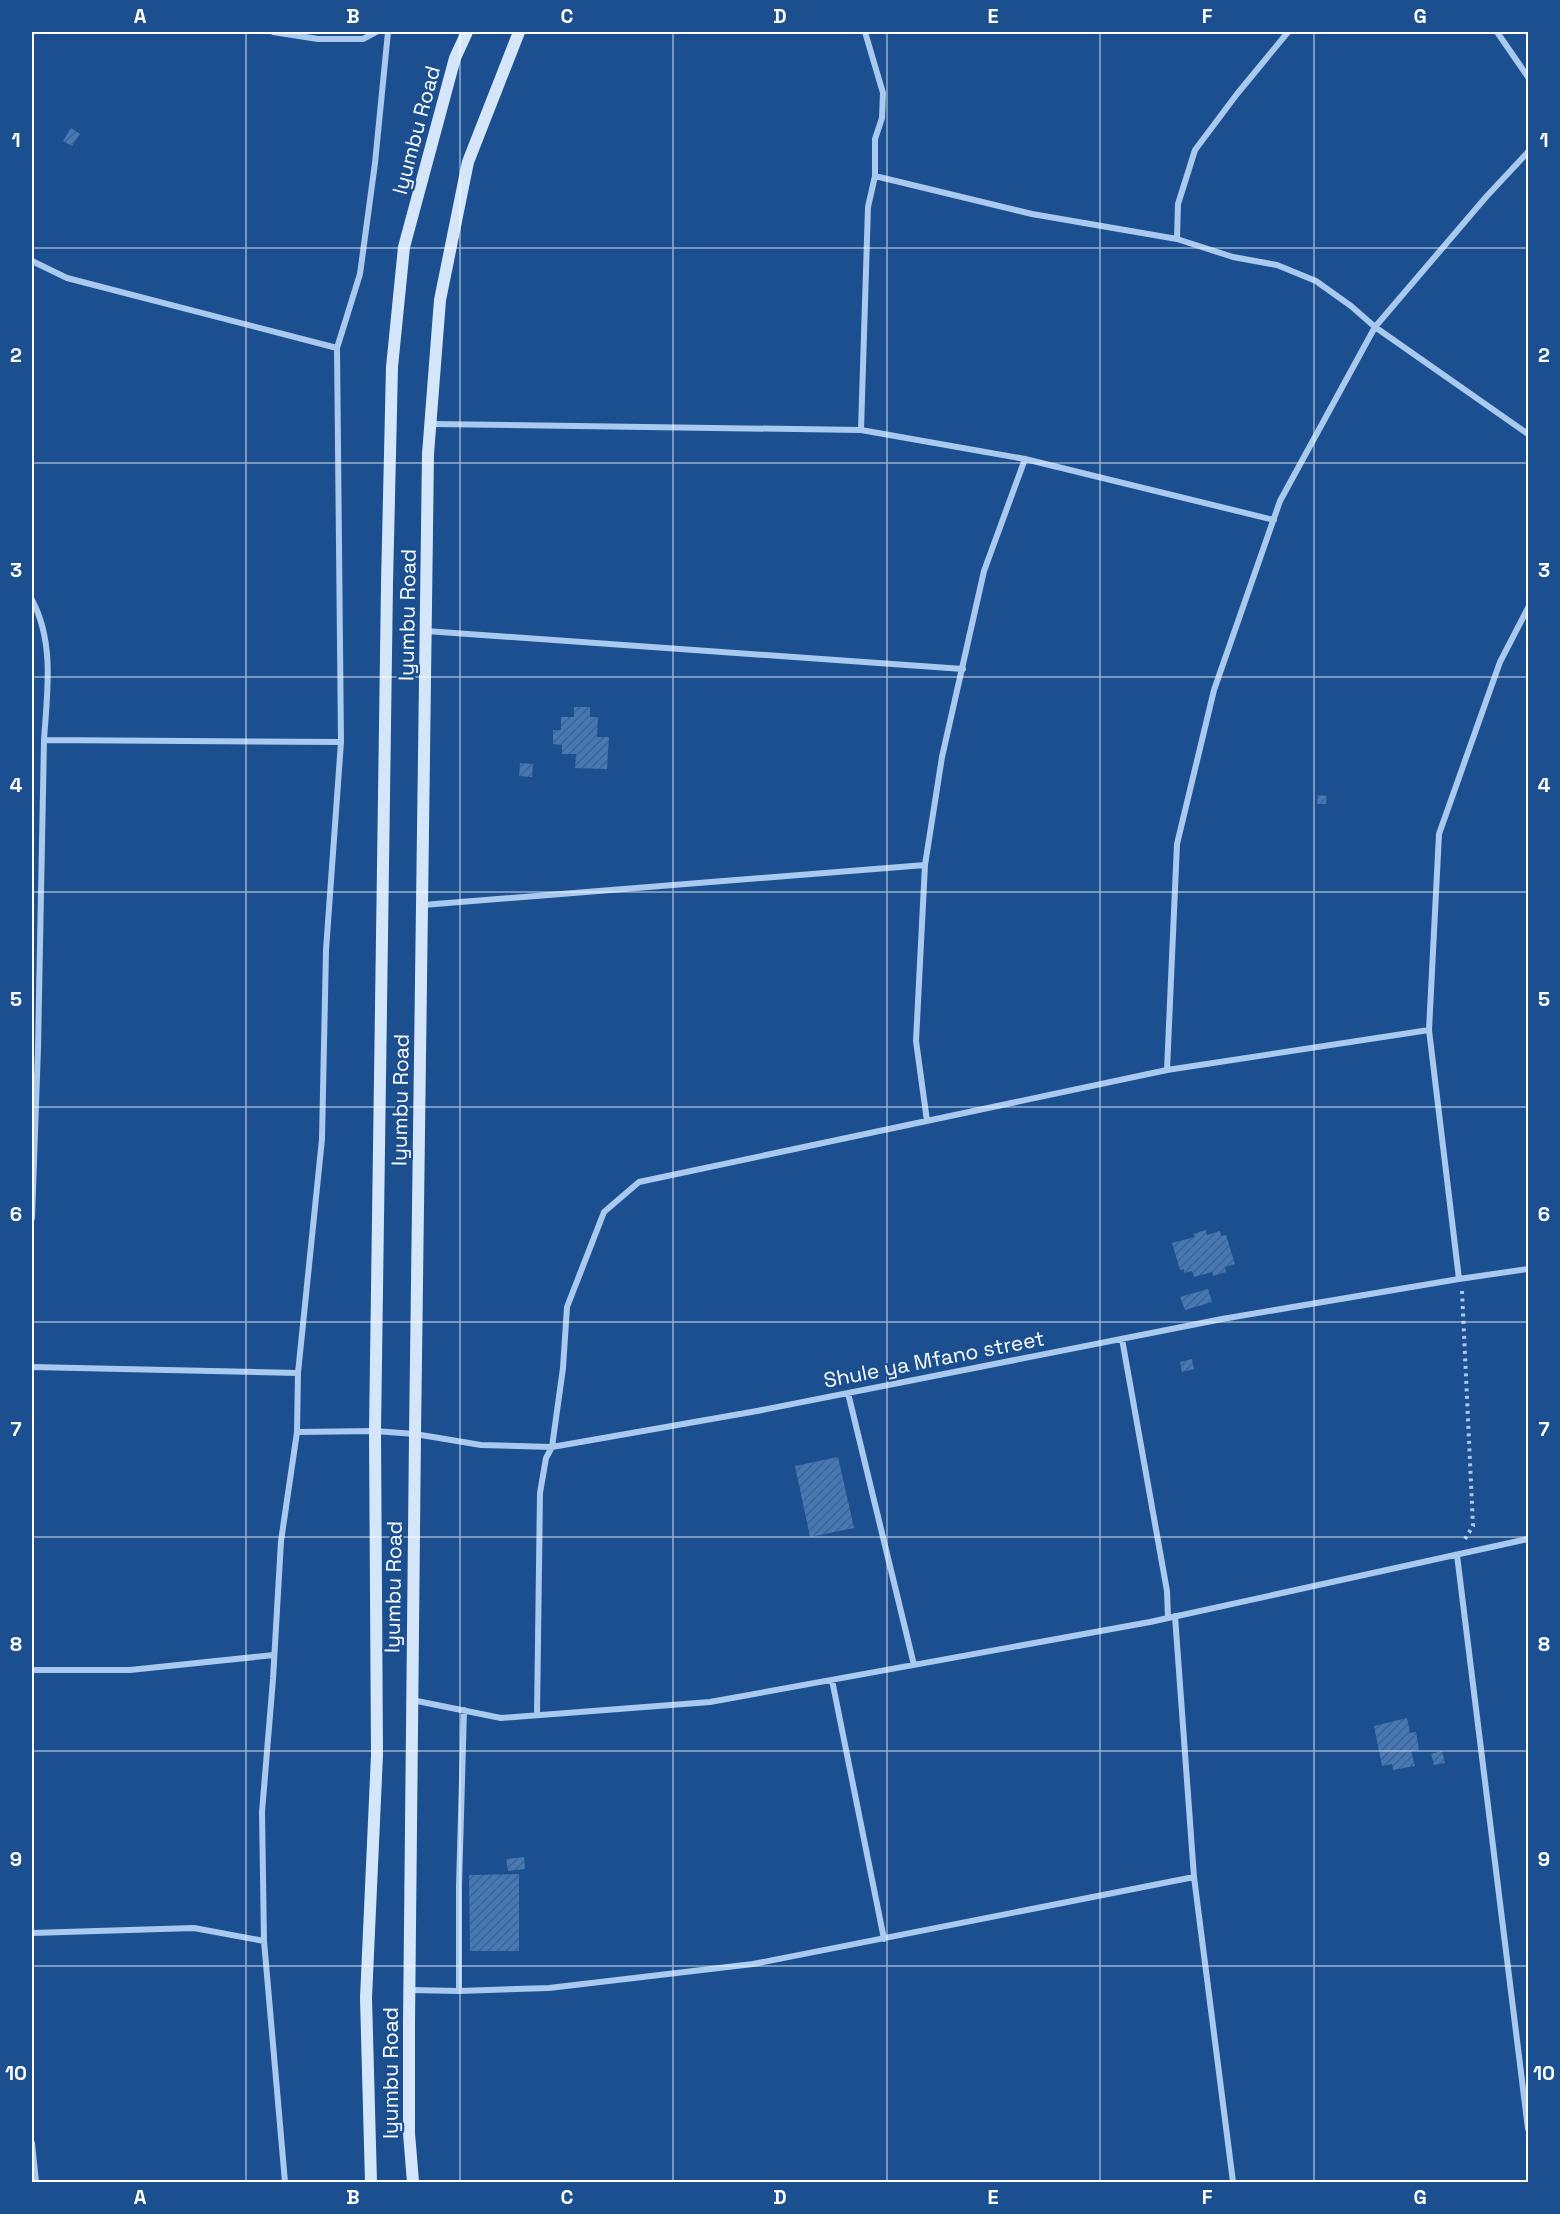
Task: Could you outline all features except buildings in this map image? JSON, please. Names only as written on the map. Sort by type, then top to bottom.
[{"type":"main road","name":"Iyumbu Road","points":[[371,2182],[366,1998],[377,1755],[375,1431],[392,368],[404,247],[455,58],[467,32]]},
{"type":"main road","name":"Iyumbu Road","points":[[413,2182],[409,2133],[409,1990],[430,424],[440,300],[468,162],[519,32]]},
{"type":"street","points":[[273,32],[318,39],[363,39],[376,32]]},
{"type":"street","points":[[285,2182],[264,1941],[262,1812],[281,1541],[297,1432],[298,1373],[322,1139],[326,950],[341,742],[337,348],[360,274],[375,163],[388,32]]},
{"type":"street","points":[[861,430],[868,207],[875,176],[875,139],[882,118],[883,93],[865,32]]},
{"type":"street","points":[[1177,239],[1178,204],[1195,150],[1288,32]]},
{"type":"street","points":[[1497,32],[1528,77]]},
{"type":"street","points":[[1167,1070],[1177,844],[1214,690],[1280,501],[1375,327],[1478,205],[1528,152]]},
{"type":"street","points":[[875,176],[1032,214],[1177,239],[1233,257],[1277,265],[1316,281],[1351,306],[1375,327],[1528,434]]},
{"type":"street","points":[[32,261],[67,278],[337,348]]},
{"type":"street","points":[[430,424],[861,430],[1025,459],[1274,520]]},
{"type":"street","points":[[927,1121],[916,1041],[925,865],[942,757],[984,571],[1025,459]]},
{"type":"street","points":[[32,600],[42,627],[49,669],[44,740],[32,1218]]},
{"type":"street","points":[[1459,1279],[1429,1030],[1439,834],[1500,662],[1528,608]]},
{"type":"street","points":[[426,631],[963,669]]},
{"type":"street","points":[[44,740],[341,742]]},
{"type":"street","points":[[423,905],[925,865]]},
{"type":"street","points":[[537,1715],[540,1493],[546,1458],[552,1447],[563,1368],[567,1307],[604,1212],[639,1182],[1167,1070],[1429,1030]]},
{"type":"street","name":"Shule ya Mfano street","points":[[297,1432],[375,1431],[415,1434],[481,1445],[552,1447],[758,1411],[1222,1319],[1528,1269]]},
{"type":"street","points":[[1122,1339],[1172,1617],[1194,1877],[1233,2182]]},
{"type":"street","points":[[32,1367],[298,1373]]},
{"type":"street","points":[[848,1393],[914,1665]]},
{"type":"street","points":[[412,1700],[501,1718],[710,1702],[1172,1617],[1528,1539]]},
{"type":"street","points":[[1457,1555],[1528,2129]]},
{"type":"street","points":[[32,1670],[130,1670],[274,1655]]},
{"type":"street","points":[[832,1680],[884,1939]]},
{"type":"street","points":[[459,1991],[459,1886],[464,1710]]},
{"type":"street","points":[[409,1990],[549,1988],[753,1964],[1194,1877]]},
{"type":"street","points":[[32,1933],[194,1928],[264,1941]]},
{"type":"street","points":[[32,2143],[36,2182]]},
{"type":"path","points":[[1457,1555],[1473,1526],[1467,1383],[1459,1279]]}]
